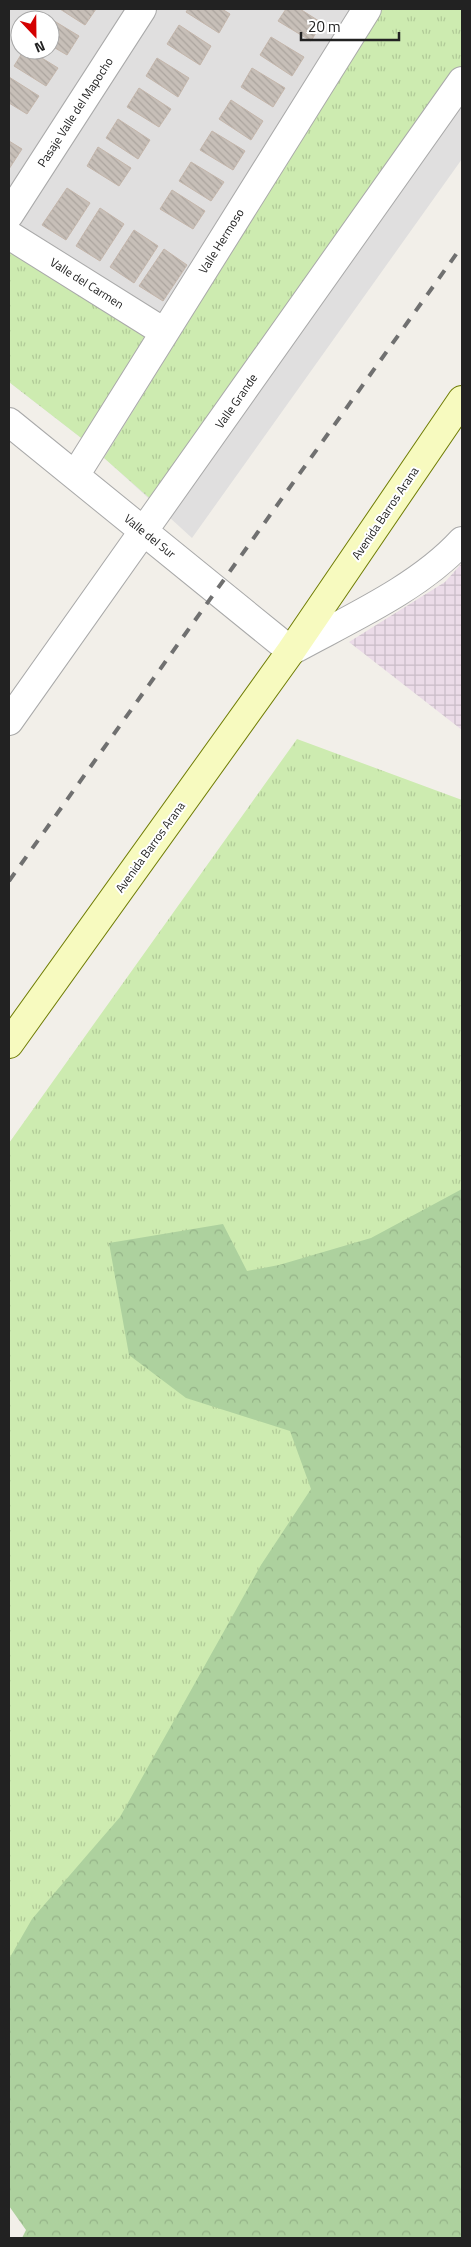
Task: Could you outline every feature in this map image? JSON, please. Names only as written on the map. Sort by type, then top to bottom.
[{"type":"main road","name":"Avenida Barros Arana","points":[[9,1044],[291,651],[462,400]]},
{"type":"street","name":"Pasaje Valle del Mapocho","points":[[9,215],[142,9]]},
{"type":"street","name":"Valle Hermoso","points":[[76,474],[367,9]]},
{"type":"street","name":"Valle Grande","points":[[9,721],[462,81]]},
{"type":"street","name":"Valle del Carmen","points":[[9,235],[164,332]]},
{"type":"street","name":"Valle del Sur","points":[[9,422],[76,474],[144,532],[291,651]]},
{"type":"street","name":"Avenida Barros Arana","points":[[291,651],[423,575],[462,541]]},
{"type":"shaded area","points":[[9,9],[462,9],[462,159],[192,538],[89,444],[9,382]]},
{"type":"shaded area","points":[[462,563],[462,730],[349,642],[445,582]]},
{"type":"green space","points":[[382,9],[462,9],[462,65],[154,502],[104,458]]},
{"type":"green space","points":[[9,248],[154,339],[89,444],[9,382]]},
{"type":"green space","points":[[297,739],[462,800],[462,1463],[9,2109],[9,1143]]},
{"type":"green space","points":[[462,1189],[462,2238],[22,2238],[26,2230],[9,2206],[9,1959],[32,1919],[120,1817],[261,1565],[311,1489],[290,1431],[186,1398],[129,1355],[109,1243],[223,1224],[247,1271],[279,1265],[371,1238]]},
{"type":"building","points":[[60,9],[96,9],[85,25]]},
{"type":"building","points":[[188,9],[222,9],[230,14],[219,33],[186,12]]},
{"type":"building","points":[[286,9],[300,9],[322,23],[311,41],[278,21]]},
{"type":"building","points":[[60,24],[79,36],[67,55],[60,51]]},
{"type":"building","points":[[179,25],[211,46],[200,65],[167,44]]},
{"type":"building","points":[[271,37],[304,57],[292,76],[260,55]]},
{"type":"building","points":[[157,58],[189,78],[178,97],[146,76]]},
{"type":"building","points":[[18,60],[45,60],[58,68],[46,86],[14,66]]},
{"type":"building","points":[[252,68],[285,88],[273,107],[241,87]]},
{"type":"building","points":[[9,77],[39,96],[27,114],[9,103]]},
{"type":"building","points":[[139,88],[171,109],[159,127],[127,107]]},
{"type":"building","points":[[231,100],[263,121],[251,140],[219,119]]},
{"type":"building","points":[[118,119],[150,140],[138,159],[106,138]]},
{"type":"building","points":[[212,131],[245,151],[233,170],[200,150]]},
{"type":"building","points":[[9,141],[22,149],[9,169]]},
{"type":"building","points":[[98,147],[131,168],[119,186],[87,166]]},
{"type":"building","points":[[191,162],[224,182],[211,201],[179,181]]},
{"type":"building","points":[[67,188],[90,203],[66,240],[42,225]]},
{"type":"building","points":[[172,190],[205,211],[193,229],[160,209]]},
{"type":"building","points":[[100,208],[124,224],[100,261],[76,246]]},
{"type":"building","points":[[134,230],[158,246],[134,283],[110,267]]},
{"type":"building","points":[[164,249],[187,265],[163,301],[139,286]]},
{"type":"railway","points":[[9,881],[462,246]]}]
